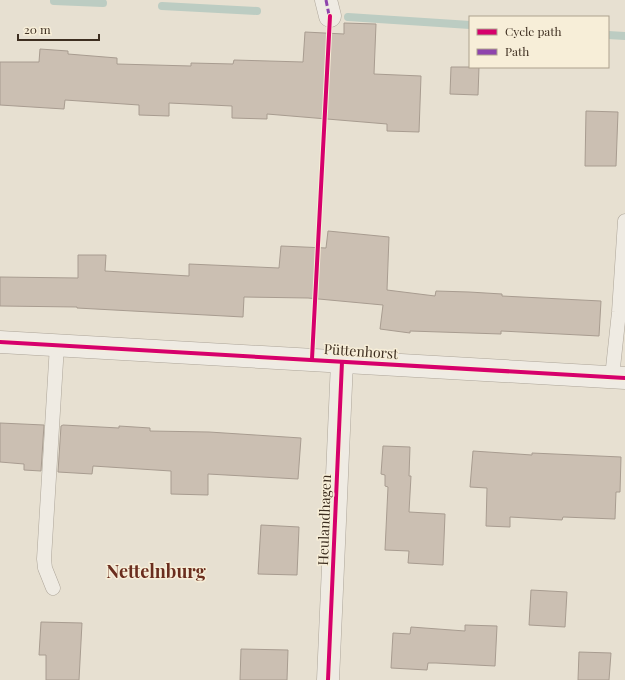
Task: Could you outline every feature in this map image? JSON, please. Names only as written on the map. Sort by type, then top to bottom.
[{"type":"street","name":"Püttenhorst","points":[[0,342],[619,377]]},
{"type":"street","name":"Heulandhagen","points":[[328,680],[342,362]]},
{"type":"lane","points":[[619,377],[619,312],[625,221]]},
{"type":"lane","points":[[53,588],[45,568],[44,559],[57,346]]},
{"type":"building","points":[[344,23],[376,24],[374,74],[421,76],[419,132],[387,131],[387,124],[267,114],[267,119],[232,118],[232,106],[169,103],[169,116],[139,115],[139,105],[65,100],[64,109],[0,105],[0,62],[39,62],[40,49],[68,51],[68,54],[117,58],[117,64],[191,66],[191,63],[233,64],[234,60],[303,62],[305,32],[344,34]]},
{"type":"building","points":[[451,67],[479,68],[478,95],[450,94]]},
{"type":"building","points":[[586,111],[618,112],[616,166],[585,166]]},
{"type":"building","points":[[328,231],[389,237],[387,290],[435,296],[436,291],[601,301],[599,336],[501,331],[501,334],[410,331],[410,333],[380,329],[383,305],[308,298],[244,297],[243,317],[77,307],[0,306],[0,277],[78,278],[78,255],[106,255],[105,271],[189,276],[189,264],[279,268],[281,246],[326,248]]},
{"type":"building","points":[[0,423],[44,425],[41,471],[24,470],[24,464],[0,462]]},
{"type":"building","points":[[61,426],[119,428],[119,426],[150,428],[150,431],[209,432],[301,438],[298,479],[208,474],[208,495],[171,494],[171,471],[93,466],[92,474],[58,472]]},
{"type":"building","points":[[383,446],[410,447],[409,476],[411,476],[409,512],[445,514],[443,565],[408,563],[409,551],[385,550],[388,487],[385,486],[385,475],[381,474]]},
{"type":"building","points":[[473,451],[532,455],[532,453],[621,457],[620,492],[616,492],[615,519],[563,517],[562,520],[510,517],[510,527],[486,526],[487,488],[470,487]]},
{"type":"building","points":[[261,525],[299,527],[297,575],[258,574]]},
{"type":"building","points":[[531,590],[567,592],[565,627],[529,625]]},
{"type":"building","points":[[41,622],[82,623],[79,680],[46,680],[46,655],[39,655]]},
{"type":"building","points":[[465,625],[497,626],[495,666],[428,663],[427,670],[391,668],[393,633],[410,634],[411,627],[465,631]]},
{"type":"building","points":[[241,649],[288,650],[287,680],[240,680]]},
{"type":"building","points":[[579,652],[611,653],[609,680],[578,680]]},
{"type":"waterway","points":[[54,1],[103,3]]},
{"type":"waterway","points":[[162,6],[257,11]]},
{"type":"waterway","points":[[348,17],[469,25]]},
{"type":"waterway","points":[[609,35],[625,36]]},
{"type":"marked path","points":[[326,0],[330,20]]},
{"type":"cycle path","points":[[312,359],[330,16]]},
{"type":"cycle path","points":[[0,342],[625,378]]},
{"type":"cycle path","points":[[328,680],[342,362]]},
{"type":"district","name":"Nettelnburg","points":[[156,571]]}]
